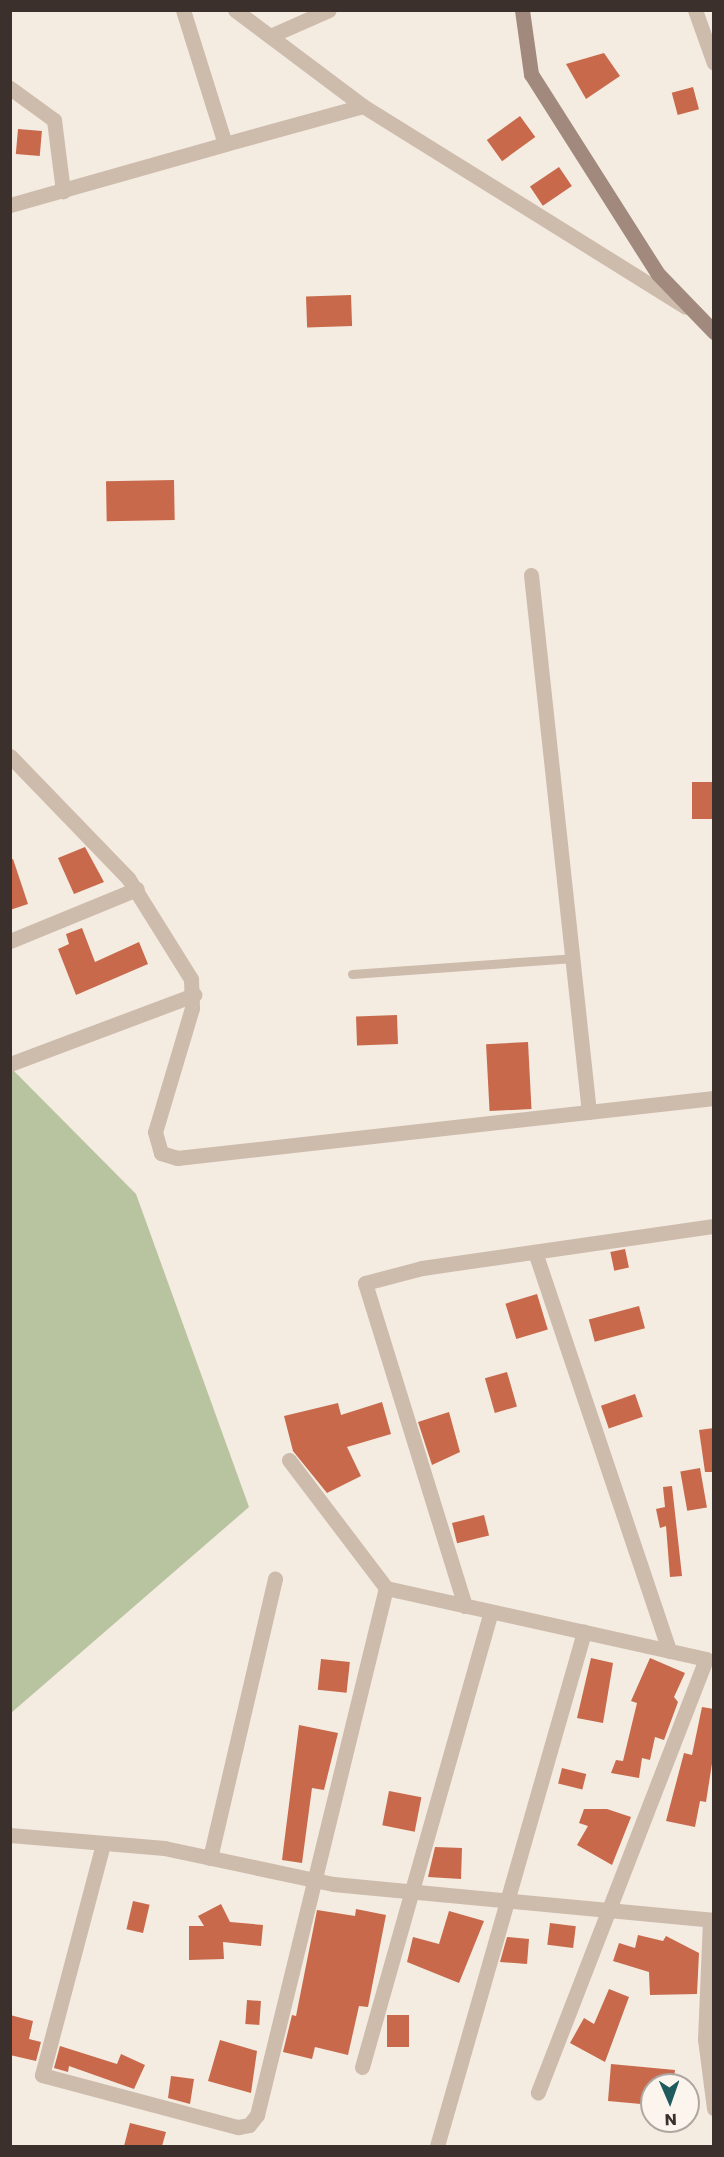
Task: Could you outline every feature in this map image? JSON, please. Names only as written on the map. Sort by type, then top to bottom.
[{"type":"main road","points":[[522,10],[531,74],[658,274],[714,332]]},
{"type":"street","points":[[183,10],[225,144]]},
{"type":"street","points":[[235,10],[363,106],[696,314]]},
{"type":"street","points":[[270,36],[329,10]]},
{"type":"street","points":[[695,10],[714,63]]},
{"type":"street","points":[[10,88],[54,120],[63,191]]},
{"type":"street","points":[[10,205],[363,106]]},
{"type":"street","points":[[531,575],[589,1112]]},
{"type":"street","points":[[12,762],[137,890],[191,979],[194,995],[155,1132],[161,1153],[169,1157],[714,1098]]},
{"type":"street","points":[[10,941],[137,890]]},
{"type":"street","points":[[10,1064],[194,995]]},
{"type":"street","points":[[465,1606],[365,1283],[370,1277],[714,1226]]},
{"type":"street","points":[[535,1252],[669,1651]]},
{"type":"street","points":[[289,1460],[386,1588],[706,1659],[612,1910],[538,2093]]},
{"type":"street","points":[[210,1858],[275,1578]]},
{"type":"street","points":[[103,1844],[42,2075],[238,2127],[257,2115],[386,1588]]},
{"type":"street","points":[[362,2067],[414,1891],[491,1612]]},
{"type":"street","points":[[437,2146],[584,1632]]},
{"type":"street","points":[[10,1835],[210,1858],[315,1880],[712,1920],[705,2039],[714,2108]]},
{"type":"lane","points":[[352,974],[573,958]]},
{"type":"green space","points":[[10,1067],[136,1194],[249,1507],[11,1713]]},
{"type":"building","points":[[604,53],[620,76],[586,99],[566,64]]},
{"type":"building","points":[[693,87],[699,109],[678,115],[672,93]]},
{"type":"building","points":[[520,116],[535,137],[502,161],[487,140]]},
{"type":"building","points":[[18,129],[42,131],[40,156],[16,154]]},
{"type":"building","points":[[559,167],[572,186],[543,206],[530,187]]},
{"type":"building","points":[[351,295],[352,326],[307,328],[306,297]]},
{"type":"building","points":[[174,480],[175,520],[107,521],[106,481]]},
{"type":"building","points":[[692,782],[714,782],[714,819],[692,819]]},
{"type":"building","points":[[85,847],[104,882],[74,894],[58,858]]},
{"type":"building","points":[[13,859],[28,904],[10,910],[10,860]]},
{"type":"building","points":[[82,928],[95,962],[139,942],[148,964],[76,995],[58,949],[69,944],[66,934]]},
{"type":"building","points":[[397,1015],[398,1044],[357,1045],[356,1016]]},
{"type":"building","points":[[528,1042],[532,1109],[490,1111],[486,1044]]},
{"type":"building","points":[[625,1249],[629,1268],[614,1271],[610,1252]]},
{"type":"building","points":[[537,1294],[548,1329],[516,1339],[505,1304]]},
{"type":"building","points":[[639,1306],[645,1328],[595,1342],[589,1319]]},
{"type":"building","points":[[507,1372],[517,1407],[495,1413],[485,1378]]},
{"type":"building","points":[[635,1394],[643,1417],[609,1428],[601,1406]]},
{"type":"building","points":[[382,1402],[391,1434],[347,1447],[361,1476],[327,1493],[293,1451],[284,1416],[338,1403],[341,1415]]},
{"type":"building","points":[[449,1412],[460,1452],[432,1465],[418,1422]]},
{"type":"building","points":[[714,1428],[714,1472],[705,1472],[699,1430]]},
{"type":"building","points":[[700,1468],[707,1507],[687,1511],[680,1471]]},
{"type":"building","points":[[672,1486],[682,1576],[670,1577],[666,1526],[660,1528],[656,1509],[665,1507],[663,1487]]},
{"type":"building","points":[[484,1515],[489,1535],[457,1543],[452,1523]]},
{"type":"building","points":[[591,1658],[613,1663],[603,1723],[577,1718]]},
{"type":"building","points":[[650,1658],[685,1673],[674,1697],[678,1702],[664,1740],[655,1737],[650,1760],[642,1758],[639,1778],[611,1773],[616,1760],[623,1761],[637,1703],[631,1701]]},
{"type":"building","points":[[321,1659],[350,1662],[347,1693],[318,1690]]},
{"type":"building","points":[[702,1707],[714,1709],[714,1751],[706,1802],[700,1801],[695,1827],[666,1821],[684,1753],[692,1755]]},
{"type":"building","points":[[299,1725],[338,1733],[324,1790],[312,1788],[302,1863],[282,1860]]},
{"type":"building","points":[[562,1768],[586,1774],[582,1790],[558,1784]]},
{"type":"building","points":[[389,1791],[421,1797],[415,1832],[382,1825]]},
{"type":"building","points":[[584,1809],[607,1809],[631,1817],[612,1865],[577,1845],[588,1826],[579,1823]]},
{"type":"building","points":[[435,1847],[462,1848],[461,1879],[428,1877]]},
{"type":"building","points":[[133,1901],[150,1905],[143,1933],[126,1929]]},
{"type":"building","points":[[221,1904],[230,1922],[263,1925],[261,1946],[223,1942],[224,1959],[189,1960],[189,1926],[204,1926],[198,1916]]},
{"type":"building","points":[[356,1909],[386,1915],[368,2007],[359,2006],[348,2055],[315,2047],[312,2059],[283,2052],[292,2015],[296,2016],[317,1910],[355,1916]]},
{"type":"building","points":[[449,1911],[484,1921],[459,1983],[407,1962],[413,1937],[439,1944]]},
{"type":"building","points":[[550,1923],[576,1926],[573,1948],[547,1945]]},
{"type":"building","points":[[638,1935],[663,1941],[666,1936],[699,1953],[697,1994],[650,1995],[649,1972],[613,1961],[619,1943],[635,1948]]},
{"type":"building","points":[[507,1937],[529,1939],[527,1964],[500,1962]]},
{"type":"building","points":[[609,1989],[629,1997],[605,2062],[570,2043],[584,2018],[594,2024]]},
{"type":"building","points":[[247,2000],[261,2001],[259,2025],[245,2024]]},
{"type":"building","points":[[10,2015],[33,2021],[29,2039],[41,2042],[36,2061],[10,2055]]},
{"type":"building","points":[[387,2015],[409,2015],[409,2047],[387,2047]]},
{"type":"building","points":[[220,2040],[257,2051],[251,2093],[208,2081]]},
{"type":"building","points":[[60,2046],[117,2064],[121,2054],[145,2065],[134,2089],[69,2066],[68,2072],[54,2068]]},
{"type":"building","points":[[611,2064],[675,2070],[675,2073],[640,2073],[640,2104],[608,2101]]},
{"type":"building","points":[[171,2076],[194,2079],[190,2104],[168,2098]]},
{"type":"building","points":[[130,2123],[166,2132],[162,2146],[124,2146]]}]
